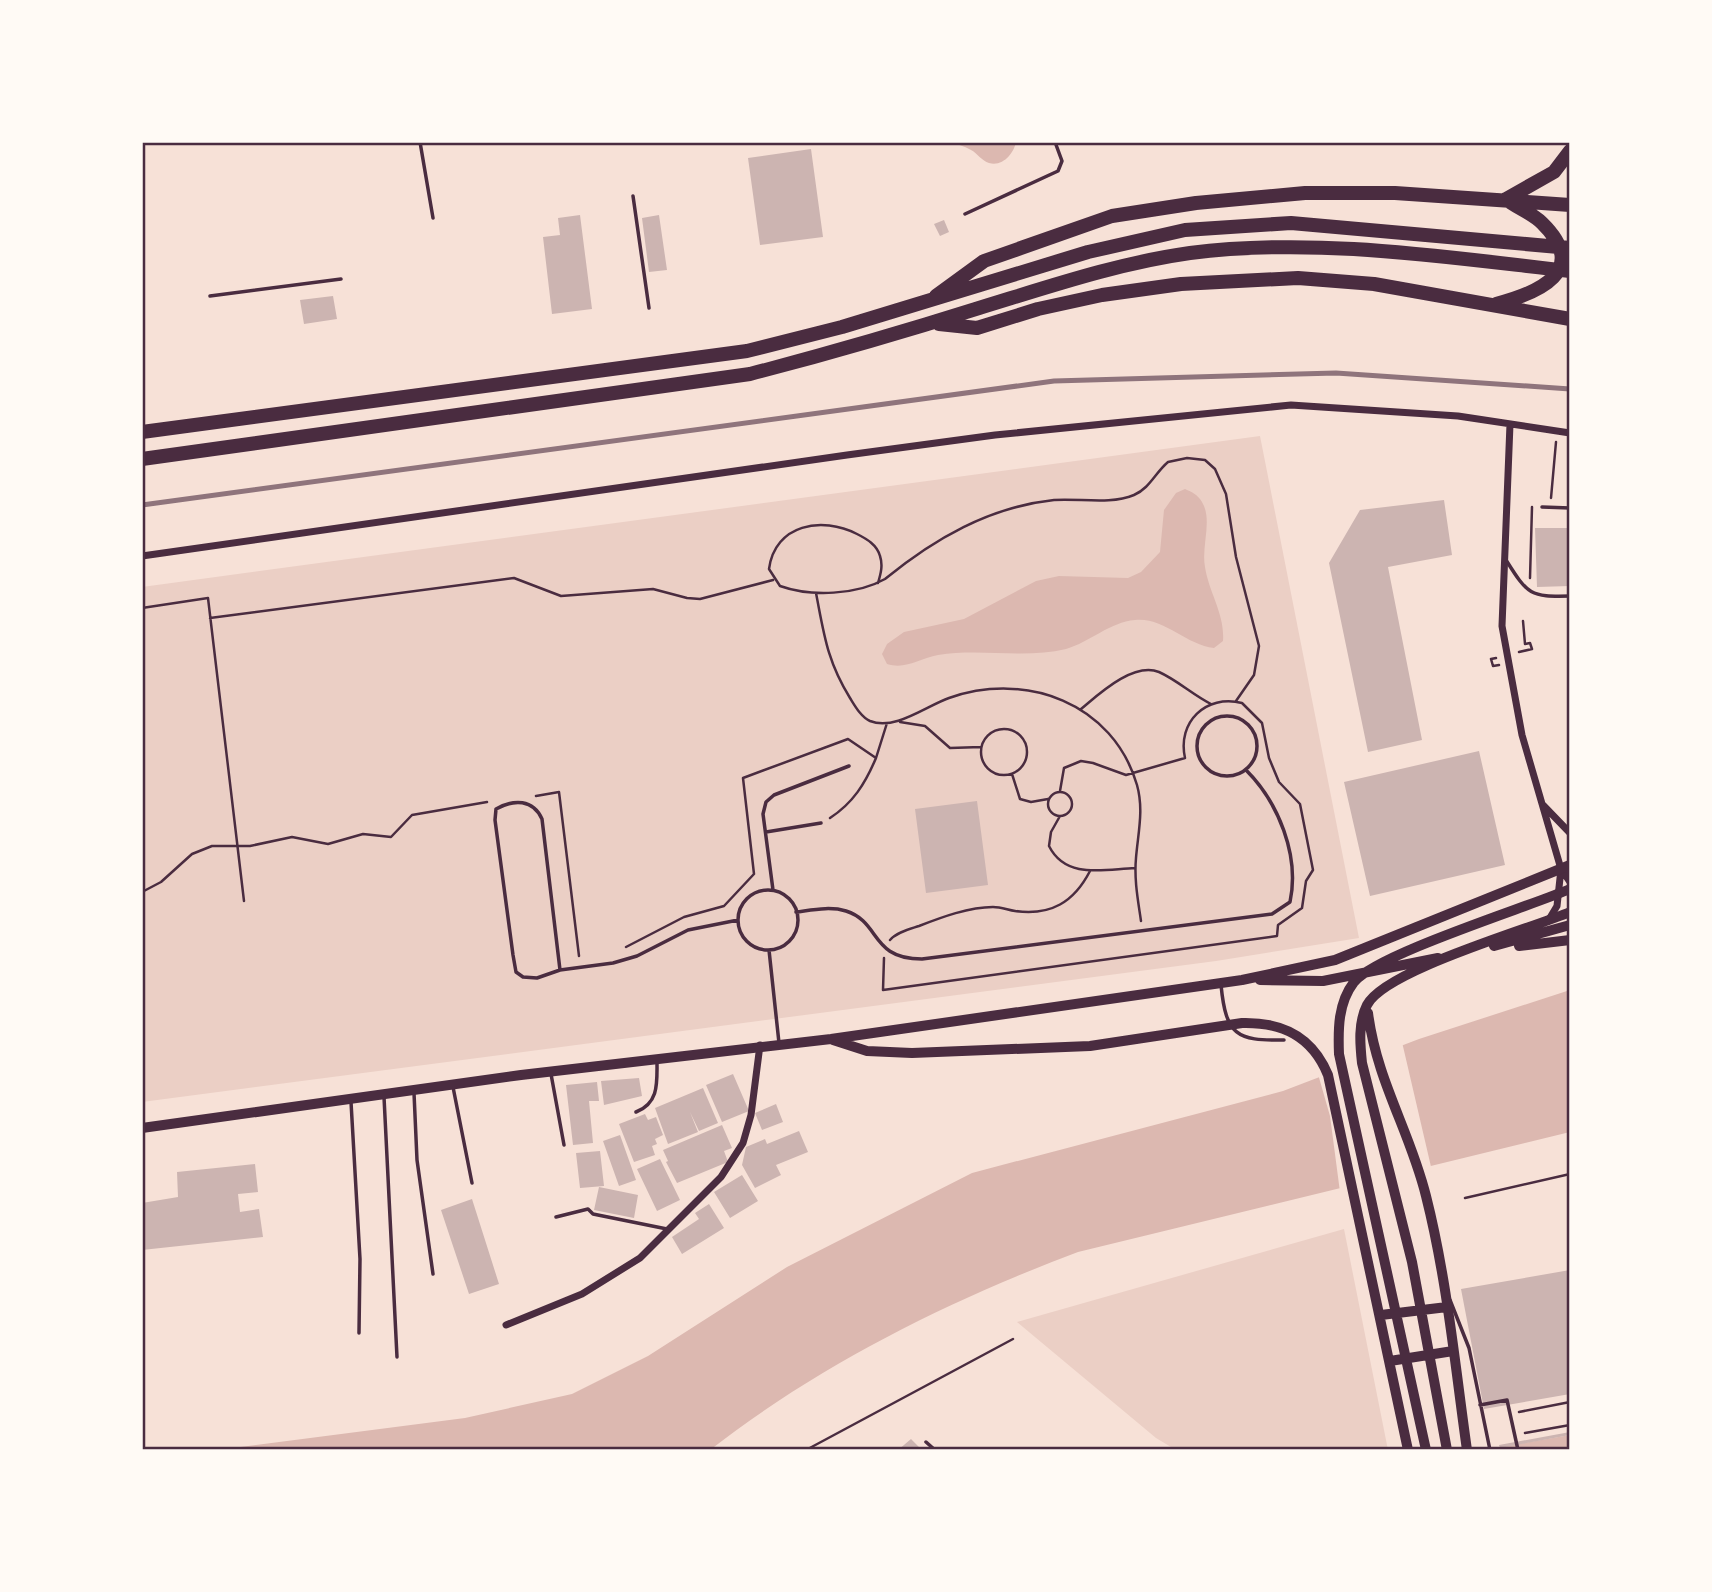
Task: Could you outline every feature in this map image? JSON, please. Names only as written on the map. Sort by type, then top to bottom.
[{"type":"highway","points":[[1506,199],[1554,172],[1570,150]]},
{"type":"highway","points":[[926,303],[984,261],[1112,216],[1196,202],[1305,193],[1395,193],[1570,205]]},
{"type":"highway","points":[[1491,306],[1541,290],[1556,275],[1560,258],[1557,244],[1544,224],[1506,199]]},
{"type":"highway","points":[[142,432],[747,351],[926,303],[1133,241],[1185,230],[1251,224],[1351,226],[1570,248]]},
{"type":"highway","points":[[142,459],[750,374],[930,324],[1034,291],[1137,264],[1189,254],[1251,249],[1349,248],[1570,271]]},
{"type":"highway","points":[[930,324],[977,328],[1038,309],[1102,295],[1181,284],[1298,278],[1363,282],[1570,319]]},
{"type":"street","points":[[142,556],[847,454],[1176,415],[1292,405],[1458,416],[1570,433]]},
{"type":"street","points":[[1510,424],[1502,626],[1505,649],[1522,735],[1542,804],[1570,882]]},
{"type":"street","points":[[1542,804],[1570,833]]},
{"type":"street","points":[[1525,939],[1539,931],[1557,906],[1565,867]]},
{"type":"street","points":[[142,1128],[657,1058],[831,1039],[1242,980],[1335,960],[1565,867]]},
{"type":"street","points":[[1426,1450],[1339,1054],[1338,1028],[1342,1007],[1356,979],[1387,961],[1570,889]]},
{"type":"street","points":[[1447,1450],[1412,1262],[1362,1063],[1360,1039],[1367,1005],[1391,983],[1460,953],[1570,912]]},
{"type":"street","points":[[1242,980],[1323,981],[1525,939],[1570,925]]},
{"type":"street","points":[[1460,953],[1570,940]]},
{"type":"street","points":[[1367,1005],[1377,1063],[1418,1166],[1442,1269],[1467,1450]]},
{"type":"street","points":[[831,1039],[867,1051],[912,1053],[1090,1046],[1262,1023],[1295,1033],[1317,1051],[1328,1075],[1408,1450]]},
{"type":"street","points":[[506,1325],[582,1294],[640,1258],[722,1177],[743,1143],[756,1088],[760,1045]]},
{"type":"street","points":[[1337,1114],[1346,1083]]},
{"type":"street","points":[[1381,1315],[1447,1307]]},
{"type":"street","points":[[1390,1361],[1453,1352]]},
{"type":"lane","points":[[420,142],[433,218]]},
{"type":"lane","points":[[965,214],[1058,171],[1062,162],[1055,142]]},
{"type":"lane","points":[[633,196],[649,308]]},
{"type":"lane","points":[[210,296],[341,279]]},
{"type":"lane","points":[[1542,507],[1570,508]]},
{"type":"lane","points":[[1504,558],[1521,583],[1537,597],[1570,596]]},
{"type":"lane","points":[[1225,716],[1243,721],[1250,727],[1257,745],[1256,754],[1246,770],[1237,775],[1216,774],[1201,761],[1197,740],[1208,723],[1225,716]]},
{"type":"lane","points":[[773,890],[764,808],[769,798],[849,766]]},
{"type":"lane","points":[[796,912],[833,909],[847,912],[858,917],[884,948],[904,959],[922,959],[1252,918],[1283,910],[1290,902],[1293,874],[1279,816],[1264,788],[1246,770]]},
{"type":"lane","points":[[560,970],[541,819],[537,809],[530,804],[505,804],[496,809],[495,820],[516,972],[523,977],[537,978],[560,970],[613,963],[638,956],[688,930],[738,920]]},
{"type":"lane","points":[[766,832],[821,823]]},
{"type":"lane","points":[[773,890],[789,899],[796,912],[794,934],[779,948],[769,950],[749,943],[742,935],[738,920],[741,905],[747,898],[755,892],[773,890]]},
{"type":"lane","points":[[769,950],[779,1043]]},
{"type":"lane","points":[[1221,983],[1224,1010],[1235,1032],[1251,1040],[1284,1040]]},
{"type":"lane","points":[[636,1112],[649,1107],[653,1100],[657,1058]]},
{"type":"lane","points":[[551,1072],[564,1144]]},
{"type":"lane","points":[[453,1085],[472,1182]]},
{"type":"lane","points":[[414,1091],[417,1160],[433,1274]]},
{"type":"lane","points":[[384,1095],[397,1357]]},
{"type":"lane","points":[[350,1100],[360,1259],[359,1333]]},
{"type":"lane","points":[[556,1217],[588,1209],[593,1214],[670,1230]]},
{"type":"lane","points":[[1444,1285],[1469,1348],[1490,1450]]},
{"type":"lane","points":[[1453,1352],[1469,1348]]},
{"type":"lane","points":[[1480,1405],[1507,1400],[1518,1450]]},
{"type":"lane","points":[[926,1442],[935,1450]]},
{"type":"path","points":[[1550,507],[1556,431]]},
{"type":"path","points":[[878,583],[882,567],[877,549],[867,539],[827,523],[800,528],[777,545],[769,569],[774,580],[789,590],[858,590],[878,583],[936,541],[985,518],[1043,501],[1124,499],[1147,488],[1168,462],[1187,458],[1205,460],[1214,469],[1226,494],[1236,557],[1259,646],[1254,675],[1236,701]]},
{"type":"path","points":[[1531,591],[1529,507],[1542,507]]},
{"type":"path","points":[[210,618],[514,579],[561,596],[653,589],[700,599],[774,580]]},
{"type":"path","points":[[816,592],[825,650],[834,673],[867,720],[887,723],[896,721],[951,698],[1002,689],[1045,694],[1081,709],[1113,738],[1132,774],[1142,808],[1135,884],[1143,932]]},
{"type":"path","points":[[142,608],[208,598],[244,901]]},
{"type":"path","points":[[1522,621],[1525,644],[1530,643]]},
{"type":"path","points":[[1081,709],[1116,683],[1138,672],[1152,670],[1211,704]]},
{"type":"path","points":[[1012,774],[1020,799],[1031,802],[1049,799],[1060,791],[1064,768],[1081,761],[1126,775],[1185,758],[1184,733],[1191,720],[1211,704],[1236,701],[1253,711],[1262,723],[1274,773],[1284,790],[1298,799],[1313,870],[1306,881],[1302,908],[1278,925],[1277,936],[883,990],[884,948],[894,936],[978,908],[996,906],[1031,912],[1051,909],[1068,901],[1080,890],[1090,871]]},
{"type":"path","points":[[896,721],[925,726],[950,748],[981,747]]},
{"type":"path","points":[[821,823],[851,802],[867,780],[887,723]]},
{"type":"path","points":[[996,730],[1012,730],[1024,739],[1027,754],[1021,768],[1012,774],[1000,775],[987,768],[981,747],[989,734],[996,730]]},
{"type":"path","points":[[618,950],[684,917],[724,906],[747,884],[754,874],[755,865],[743,779],[848,739],[876,758]]},
{"type":"path","points":[[1049,799],[1050,810],[1059,816],[1067,814],[1072,804],[1068,794],[1060,791]]},
{"type":"path","points":[[532,796],[559,792],[579,960]]},
{"type":"path","points":[[142,892],[161,882],[202,848],[237,844],[250,846],[292,837],[327,844],[363,834],[391,837],[412,815],[492,802]]},
{"type":"path","points":[[1059,816],[1049,838],[1053,853],[1075,869],[1090,871],[1135,868]]},
{"type":"path","points":[[1465,1198],[1570,1174]]},
{"type":"path","points":[[806,1450],[1013,1339]]},
{"type":"path","points":[[1510,1414],[1570,1402]]},
{"type":"path","points":[[1515,1435],[1570,1425]]},
{"type":"shaded area","points":[[950,142],[1016,142],[1007,158],[994,164],[986,162],[973,151]]},
{"type":"shaded area","points":[[1260,436],[1359,938],[1216,961],[142,1102],[142,587]]},
{"type":"shaded area","points":[[1185,489],[1200,500],[1207,517],[1205,567],[1223,631],[1223,641],[1214,648],[1194,642],[1156,623],[1135,620],[1117,624],[1075,646],[1050,652],[954,653],[931,656],[907,665],[887,664],[882,654],[887,644],[904,632],[964,619],[1036,581],[1059,576],[1128,578],[1141,572],[1160,552],[1164,510],[1176,493]]},
{"type":"shaded area","points":[[1570,990],[1570,1132],[1078,1252],[981,1292],[886,1338],[795,1390],[710,1450],[173,1450],[225,1449],[465,1418],[572,1394],[648,1356],[787,1267],[972,1173],[1283,1091],[1419,1039]]},
{"type":"shaded area","points":[[1344,1229],[1388,1450],[1176,1450],[1156,1438],[1017,1322]]},
{"type":"shaded area","points":[[1570,1435],[1570,1450],[1502,1450],[1502,1447]]},
{"type":"pier","points":[[1402,1042],[1432,1171],[1340,1192],[1330,1116],[1318,1074]]},
{"type":"building","points":[[811,149],[823,237],[760,245],[748,158]]},
{"type":"building","points":[[580,215],[592,309],[552,314],[543,237],[560,235],[558,218]]},
{"type":"building","points":[[659,215],[667,270],[649,272],[642,218]]},
{"type":"building","points":[[944,220],[949,232],[940,236],[934,224]]},
{"type":"building","points":[[333,296],[337,319],[304,324],[300,300]]},
{"type":"building","points":[[1444,500],[1452,555],[1388,567],[1422,740],[1368,752],[1329,563],[1360,510]]},
{"type":"building","points":[[1535,528],[1570,528],[1570,586],[1537,587]]},
{"type":"building","points":[[1479,751],[1505,865],[1370,896],[1344,782]]},
{"type":"building","points":[[977,801],[988,885],[926,893],[915,809]]},
{"type":"building","points":[[733,1074],[749,1111],[722,1122],[706,1085]]},
{"type":"building","points":[[639,1078],[642,1096],[604,1105],[601,1081]]},
{"type":"building","points":[[597,1082],[599,1101],[589,1101],[593,1143],[573,1145],[566,1085]]},
{"type":"building","points":[[703,1088],[718,1123],[699,1131],[690,1112],[698,1132],[668,1144],[655,1108]]},
{"type":"building","points":[[776,1104],[783,1122],[762,1130],[755,1113]]},
{"type":"building","points":[[645,1114],[648,1120],[656,1117],[663,1135],[655,1139],[657,1144],[652,1146],[655,1155],[634,1162],[619,1124]]},
{"type":"building","points":[[722,1125],[732,1148],[724,1151],[728,1162],[677,1183],[663,1150]]},
{"type":"building","points":[[799,1131],[808,1152],[776,1165],[781,1175],[755,1188],[742,1165],[746,1147],[765,1139],[767,1144]]},
{"type":"building","points":[[620,1135],[636,1180],[619,1186],[603,1141]]},
{"type":"building","points":[[600,1151],[604,1186],[580,1188],[576,1153]]},
{"type":"building","points":[[660,1159],[680,1200],[657,1211],[637,1169]]},
{"type":"building","points":[[255,1164],[258,1192],[238,1194],[240,1212],[259,1209],[263,1237],[142,1250],[142,1203],[178,1197],[177,1172]]},
{"type":"building","points":[[742,1175],[758,1201],[730,1218],[714,1192]]},
{"type":"building","points":[[599,1187],[638,1195],[634,1218],[594,1210]]},
{"type":"building","points":[[472,1199],[499,1284],[469,1294],[441,1210]]},
{"type":"building","points":[[709,1204],[724,1228],[682,1254],[672,1237],[699,1219],[695,1213]]},
{"type":"building","points":[[1570,1270],[1570,1394],[1484,1409],[1461,1289]]},
{"type":"building","points":[[1570,1432],[1570,1435],[1500,1448],[1499,1445]]},
{"type":"building","points":[[911,1439],[922,1450],[898,1450]]},
{"type":"railway","points":[[142,505],[1054,381],[1336,373],[1570,389]]}]
